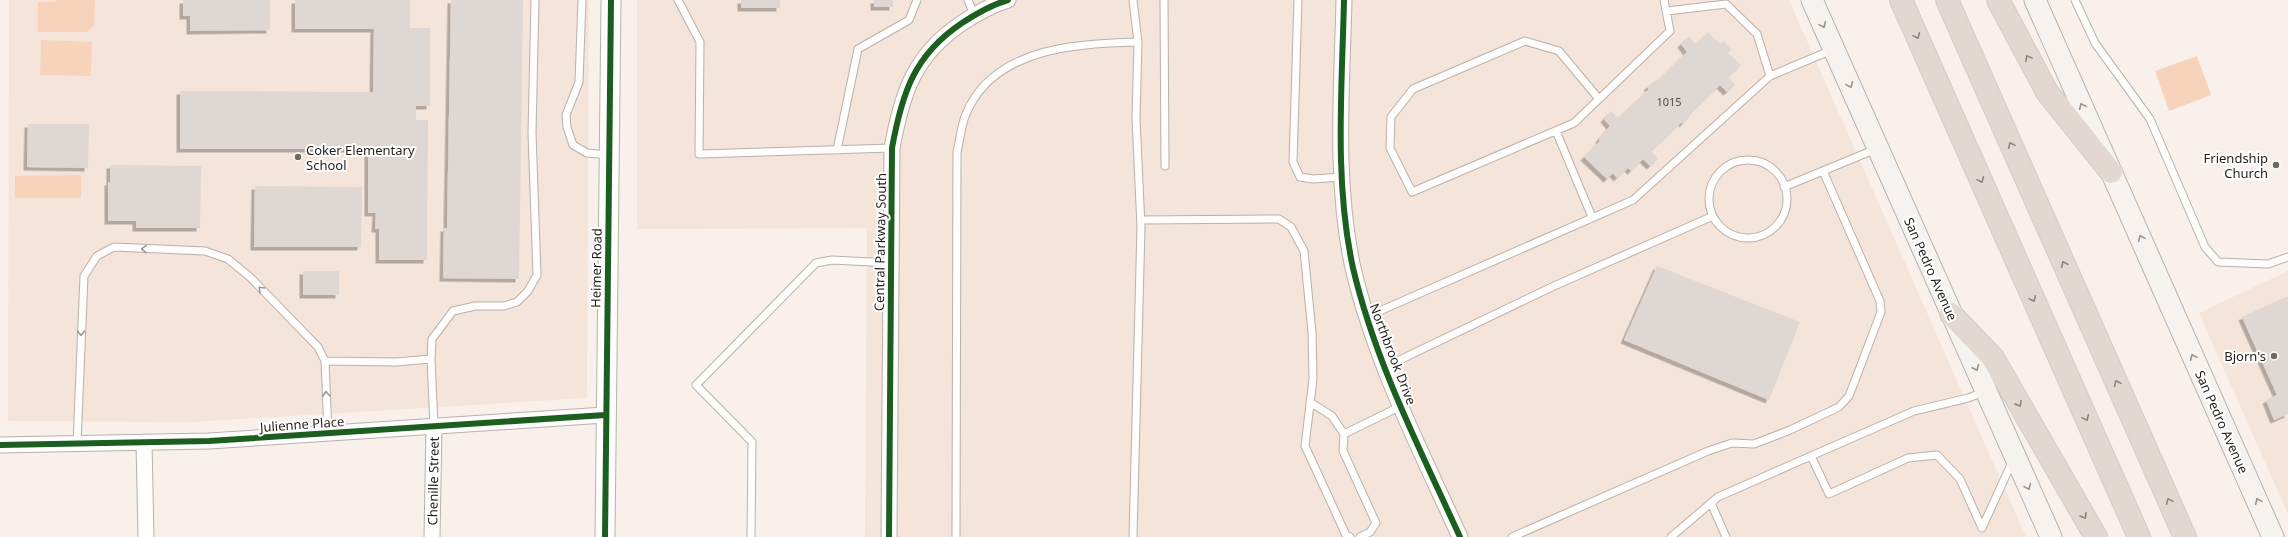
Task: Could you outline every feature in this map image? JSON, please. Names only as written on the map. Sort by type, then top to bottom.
[{"type":"highway","points":[[1901,0],[2139,537]]},
{"type":"highway","points":[[1947,0],[2185,537]]},
{"type":"highway","points":[[1998,0],[2046,92],[2111,172]]},
{"type":"highway","points":[[1951,314],[1993,358],[2096,537]]},
{"type":"main road","name":"San Pedro Avenue","points":[[1812,0],[2051,537]]},
{"type":"main road","name":"San Pedro Avenue","points":[[2035,0],[2273,537]]},
{"type":"street","name":"Heimer Road","points":[[605,537],[605,415],[611,0]]},
{"type":"street","name":"Central Parkway South","points":[[889,537],[892,148],[900,109],[907,88],[920,63],[936,43],[974,15],[995,4],[1008,0]]},
{"type":"street","name":"Northbrook Drive","points":[[1344,0],[1342,177],[1344,208],[1353,267],[1366,317],[1384,367],[1460,537]]},
{"type":"street","name":"Julienne Place","points":[[0,445],[209,441],[605,415]]},
{"type":"street","name":"Chenille Street","points":[[432,537],[434,426]]},
{"type":"street","points":[[144,442],[146,537]]},
{"type":"lane","points":[[434,426],[431,359],[432,339],[453,311],[475,306],[504,306],[517,302],[528,291],[536,276],[532,132],[535,0]]},
{"type":"lane","points":[[582,0],[579,82],[566,115],[567,127],[573,145],[586,153],[608,155]]},
{"type":"lane","points":[[678,0],[700,42],[699,154],[892,148]]},
{"type":"lane","points":[[837,150],[858,49],[909,20],[917,0]]},
{"type":"lane","points":[[968,0],[974,15]]},
{"type":"lane","points":[[1133,0],[1138,42],[1136,118],[1141,220],[1133,537]]},
{"type":"lane","points":[[1164,0],[1165,166]]},
{"type":"lane","points":[[1298,0],[1293,162],[1300,176],[1313,179],[1342,177]]},
{"type":"lane","points":[[1599,98],[1559,51],[1525,41],[1413,90],[1391,117],[1390,148],[1412,192],[1574,123],[1670,31],[1664,0]]},
{"type":"lane","points":[[2075,0],[2095,43],[2150,119],[2205,247],[2218,262],[2268,264],[2288,257]]},
{"type":"lane","points":[[1667,11],[1726,4],[1757,34],[1770,76]]},
{"type":"lane","points":[[956,537],[957,152],[966,114],[978,91],[1007,67],[1038,53],[1102,42],[1138,42]]},
{"type":"lane","points":[[1366,317],[1633,200],[1770,76],[1834,49]]},
{"type":"lane","points":[[1556,131],[1592,218]]},
{"type":"lane","points":[[1784,187],[1878,149]]},
{"type":"lane","points":[[1746,160],[1759,162],[1770,168],[1779,176],[1787,199],[1785,210],[1780,221],[1771,230],[1761,236],[1749,238],[1737,237],[1726,232],[1713,216],[1709,202],[1710,190],[1715,178],[1724,169],[1734,163],[1746,160]]},
{"type":"lane","points":[[1512,537],[1708,451],[1732,443],[1754,444],[1790,430],[1840,407],[1854,383],[1881,312],[1880,301],[1823,171]]},
{"type":"lane","points":[[1384,367],[1554,286],[1713,216]]},
{"type":"lane","points":[[1141,220],[1279,219],[1291,227],[1304,251],[1312,332],[1313,378],[1306,446],[1346,535],[1350,537]]},
{"type":"lane","points":[[77,443],[84,276],[97,256],[114,247],[205,251],[228,259],[250,277],[318,347],[325,361],[328,433]]},
{"type":"lane","points":[[751,537],[752,442],[696,385],[816,264],[832,260],[891,263]]},
{"type":"lane","points":[[325,361],[396,362],[431,359]]},
{"type":"lane","points":[[1674,536],[1718,497],[1914,411],[1968,398],[1986,391]]},
{"type":"lane","points":[[1310,402],[1332,416],[1344,434],[1343,451],[1376,523],[1370,532],[1360,537]]},
{"type":"lane","points":[[1344,434],[1401,406]]},
{"type":"lane","points":[[1811,456],[1829,494],[1908,458],[1938,455],[1960,479],[1982,528],[2015,456]]},
{"type":"lane","points":[[1711,503],[1726,537]]},
{"type":"shaded area","name":"Coker Elementary School","points":[[9,0],[589,0],[587,398],[191,422],[8,421]]},
{"type":"shaded area","points":[[56,0],[95,0],[94,26],[87,32],[38,32],[38,2],[56,2]]},
{"type":"shaded area","points":[[637,0],[1789,0],[2026,537],[865,537],[867,228],[637,229]]},
{"type":"shaded area","points":[[41,40],[92,42],[91,76],[40,75]]},
{"type":"shaded area","points":[[2197,56],[2211,95],[2169,111],[2155,71]]},
{"type":"shaded area","points":[[81,175],[81,198],[15,198],[15,176]]},
{"type":"shaded area","points":[[2288,271],[2288,514],[2199,313]]},
{"type":"building","points":[[183,0],[270,0],[270,30],[190,31],[190,16],[183,16]]},
{"type":"building","points":[[295,0],[410,0],[410,28],[430,28],[430,106],[416,106],[416,120],[428,120],[427,260],[379,260],[379,229],[375,229],[376,213],[368,213],[368,149],[180,149],[180,91],[373,92],[374,29],[295,29]]},
{"type":"building","points":[[451,0],[523,0],[519,279],[443,278],[444,228],[447,228]]},
{"type":"building","points":[[741,0],[780,0],[780,8],[741,8]]},
{"type":"building","points":[[874,0],[893,0],[893,7],[874,7]]},
{"type":"building","points":[[1708,32],[1721,45],[1723,41],[1731,49],[1728,53],[1741,65],[1728,77],[1735,85],[1727,92],[1720,85],[1689,115],[1690,116],[1683,124],[1682,122],[1651,151],[1658,159],[1650,166],[1643,159],[1631,171],[1628,168],[1617,178],[1613,173],[1607,179],[1584,157],[1600,141],[1599,139],[1610,126],[1604,119],[1611,111],[1618,118],[1649,89],[1647,87],[1656,80],[1658,81],[1687,52],[1681,44],[1689,36],[1696,45]]},
{"type":"building","points":[[28,124],[89,124],[88,168],[27,167]]},
{"type":"building","points":[[110,165],[201,166],[200,228],[136,228],[136,221],[108,221],[108,182],[110,182]]},
{"type":"building","points":[[255,186],[362,187],[361,247],[254,247]]},
{"type":"building","points":[[1657,266],[1800,322],[1769,400],[1624,340]]},
{"type":"building","points":[[303,271],[339,271],[339,295],[303,295]]},
{"type":"building","name":"Bjorn's","points":[[2288,296],[2288,414],[2274,420],[2266,400],[2277,395],[2242,317]]},
{"type":"cycle path","points":[[605,537],[611,0]]},
{"type":"cycle path","points":[[889,537],[892,148],[896,128],[900,110],[913,77],[921,62],[932,48],[946,35],[968,19],[990,7],[1008,0]]},
{"type":"cycle path","points":[[1344,0],[1341,168],[1343,202],[1353,268],[1362,303],[1386,371],[1414,438],[1460,537]]},
{"type":"cycle path","points":[[0,445],[209,441],[605,415]]},
{"type":"place","name":"Coker Elementary School","points":[[298,157]]},
{"type":"place","name":"Friendship Church","points":[[2276,165]]},
{"type":"place","name":"Bjorn's","points":[[2274,356]]}]
